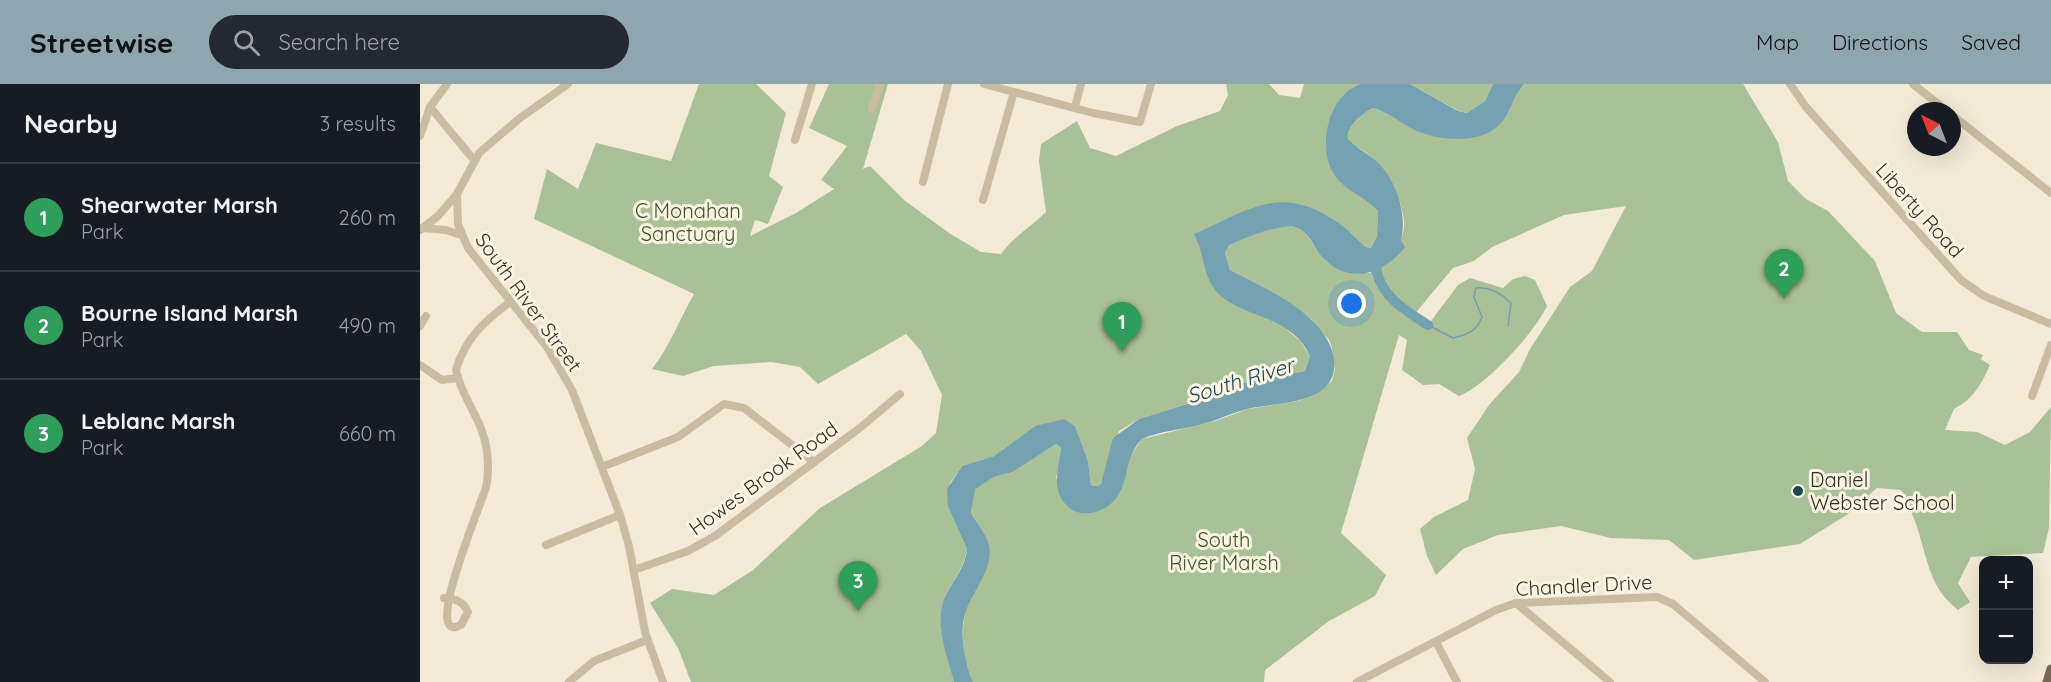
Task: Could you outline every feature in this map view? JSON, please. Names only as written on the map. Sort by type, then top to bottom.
[{"type":"main road","points":[[2048,682],[2051,669]]},
{"type":"street","points":[[420,136],[430,107],[447,84]]},
{"type":"street","name":"South River Street","points":[[568,84],[506,129],[474,160],[457,194],[458,224],[461,235],[478,263],[547,347],[566,377],[621,515],[647,640],[663,682]]},
{"type":"street","points":[[795,140],[812,84]]},
{"type":"street","points":[[872,109],[880,84]]},
{"type":"street","points":[[923,182],[948,84]]},
{"type":"street","points":[[984,84],[1140,122],[1151,84]]},
{"type":"street","points":[[1075,107],[1081,84]]},
{"type":"street","name":"Liberty Road","points":[[1790,84],[1806,107],[1961,280],[1984,296],[2051,324]]},
{"type":"street","points":[[1913,84],[1936,102]]},
{"type":"street","points":[[983,200],[1014,92]]},
{"type":"street","points":[[430,107],[474,160]]},
{"type":"street","points":[[1961,122],[2051,194]]},
{"type":"street","points":[[422,229],[457,194]]},
{"type":"street","points":[[422,229],[446,230],[461,235]]},
{"type":"street","points":[[444,598],[446,583],[475,517],[488,476],[484,431],[458,378],[459,358],[472,335],[510,302]]},
{"type":"street","points":[[420,326],[426,316]]},
{"type":"street","points":[[2032,396],[2051,345]]},
{"type":"street","points":[[420,365],[442,380],[458,378]]},
{"type":"street","name":"Howes Brook Road","points":[[634,570],[688,551],[715,536],[888,406],[900,394]]},
{"type":"street","points":[[602,466],[678,437],[719,408],[730,404],[744,408],[814,462]]},
{"type":"street","points":[[546,545],[621,515]]},
{"type":"street","name":"Chandler Drive","points":[[1358,682],[1516,603],[1663,598],[1765,682]]},
{"type":"street","points":[[1516,603],[1610,682]]},
{"type":"street","points":[[569,682],[594,661],[647,640]]},
{"type":"street","points":[[1436,642],[1457,682]]},
{"type":"green space","name":"C Monahan Sanctuary","points":[[699,84],[756,84],[786,113],[769,176],[783,187],[768,224],[755,220],[750,236],[796,213],[834,189],[821,180],[847,146],[809,128],[829,84],[888,84],[863,169],[870,166],[904,200],[949,233],[981,252],[1001,254],[1011,242],[1046,212],[1039,161],[1041,144],[1077,121],[1090,148],[1116,156],[1177,126],[1220,111],[1228,95],[1226,84],[1269,84],[1279,95],[1300,98],[1304,84],[1361,84],[1340,99],[1334,110],[1329,124],[1327,152],[1330,165],[1340,182],[1378,211],[1377,236],[1371,248],[1366,247],[1329,217],[1293,203],[1260,206],[1195,234],[1248,310],[1278,322],[1300,341],[1310,356],[1305,371],[1238,384],[1213,396],[1139,419],[1119,431],[1101,484],[1097,486],[1091,485],[1088,461],[1075,426],[1035,426],[994,456],[962,466],[950,483],[948,507],[967,549],[961,569],[941,609],[941,630],[954,682],[691,682],[678,648],[650,603],[672,589],[714,595],[753,570],[820,508],[922,446],[936,433],[942,395],[921,351],[906,334],[818,384],[800,367],[771,362],[714,366],[683,376],[652,369],[694,294],[534,219],[547,169],[578,189],[596,143],[671,161]]},
{"type":"green space","points":[[1410,84],[1493,84],[1485,101],[1467,113],[1459,111]]},
{"type":"green space","name":"South River Marsh","points":[[1524,84],[1743,84],[1778,142],[1788,181],[1806,199],[1828,211],[1875,261],[1896,313],[1922,332],[1957,332],[1969,350],[1983,355],[1981,359],[1990,365],[1976,391],[1954,409],[1945,430],[1977,432],[2005,445],[2030,432],[2051,407],[2049,528],[2043,553],[1971,557],[1958,583],[1970,602],[1958,610],[1941,593],[1931,574],[1916,525],[1901,490],[1877,488],[1848,514],[1800,544],[1694,560],[1669,540],[1611,538],[1561,526],[1498,535],[1463,549],[1436,575],[1427,556],[1420,529],[1434,517],[1468,500],[1475,469],[1467,438],[1489,405],[1519,372],[1530,349],[1570,287],[1592,271],[1626,206],[1564,215],[1492,247],[1474,261],[1453,268],[1413,316],[1428,325],[1458,285],[1470,278],[1503,288],[1513,279],[1525,276],[1535,280],[1547,306],[1532,330],[1509,357],[1482,381],[1459,396],[1439,384],[1423,385],[1402,370],[1407,340],[1399,335],[1341,533],[1386,575],[1375,596],[1329,621],[1265,670],[1264,682],[973,682],[964,653],[964,620],[969,601],[987,564],[990,549],[986,537],[971,513],[974,489],[994,477],[1013,472],[1056,444],[1061,448],[1056,479],[1120,493],[1127,461],[1142,439],[1215,421],[1248,409],[1298,401],[1314,395],[1332,381],[1335,370],[1329,340],[1311,319],[1261,286],[1230,270],[1225,253],[1229,244],[1272,229],[1296,227],[1304,232],[1320,254],[1333,266],[1351,272],[1370,273],[1401,239],[1404,220],[1394,187],[1383,169],[1348,139],[1352,125],[1373,108],[1414,130],[1439,136],[1451,135],[1463,132],[1509,111],[1513,96]]},
{"type":"water","points":[[1361,84],[1410,84],[1458,111],[1467,113],[1485,101],[1493,84],[1524,84],[1501,123],[1493,130],[1472,138],[1435,137],[1424,134],[1373,108],[1352,125],[1348,139],[1381,166],[1394,185],[1401,207],[1403,230],[1401,240],[1405,247],[1397,256],[1377,270],[1355,274],[1332,266],[1322,257],[1304,232],[1295,227],[1252,235],[1229,245],[1225,253],[1230,270],[1277,294],[1308,316],[1329,343],[1334,359],[1333,374],[1327,385],[1317,393],[1304,399],[1247,409],[1192,427],[1163,432],[1142,439],[1132,453],[1119,494],[1109,505],[1095,512],[1080,513],[1067,506],[1062,499],[1057,486],[1061,448],[1056,444],[1013,472],[994,477],[975,489],[971,513],[988,541],[989,560],[963,621],[964,648],[973,682],[954,682],[943,641],[940,619],[944,599],[966,556],[967,549],[948,507],[947,489],[962,466],[994,456],[1035,426],[1064,419],[1075,426],[1088,461],[1091,485],[1097,486],[1101,484],[1113,438],[1139,419],[1213,396],[1238,384],[1305,371],[1310,356],[1301,341],[1276,323],[1234,305],[1213,287],[1194,234],[1248,209],[1281,202],[1317,210],[1341,225],[1366,247],[1371,248],[1377,236],[1378,211],[1340,182],[1329,165],[1326,152],[1328,124],[1333,110],[1340,99]]},
{"type":"waterway","points":[[1375,260],[1380,282],[1392,299],[1428,325]]},
{"type":"waterway","points":[[1428,325],[1453,338],[1471,332],[1482,317],[1474,297],[1476,288],[1486,288],[1495,291],[1511,303],[1508,326]]},
{"type":"place","name":"Bourne Island Marsh","points":[[1784,299]]},
{"type":"place","name":"Shearwater Marsh","points":[[1122,352]]},
{"type":"place","name":"Daniel Webster School","points":[[1798,491]]},
{"type":"place","name":"Leblanc Marsh","points":[[858,611]]},
{"type":"water label","name":"South River","points":[[1240,380]]}]
